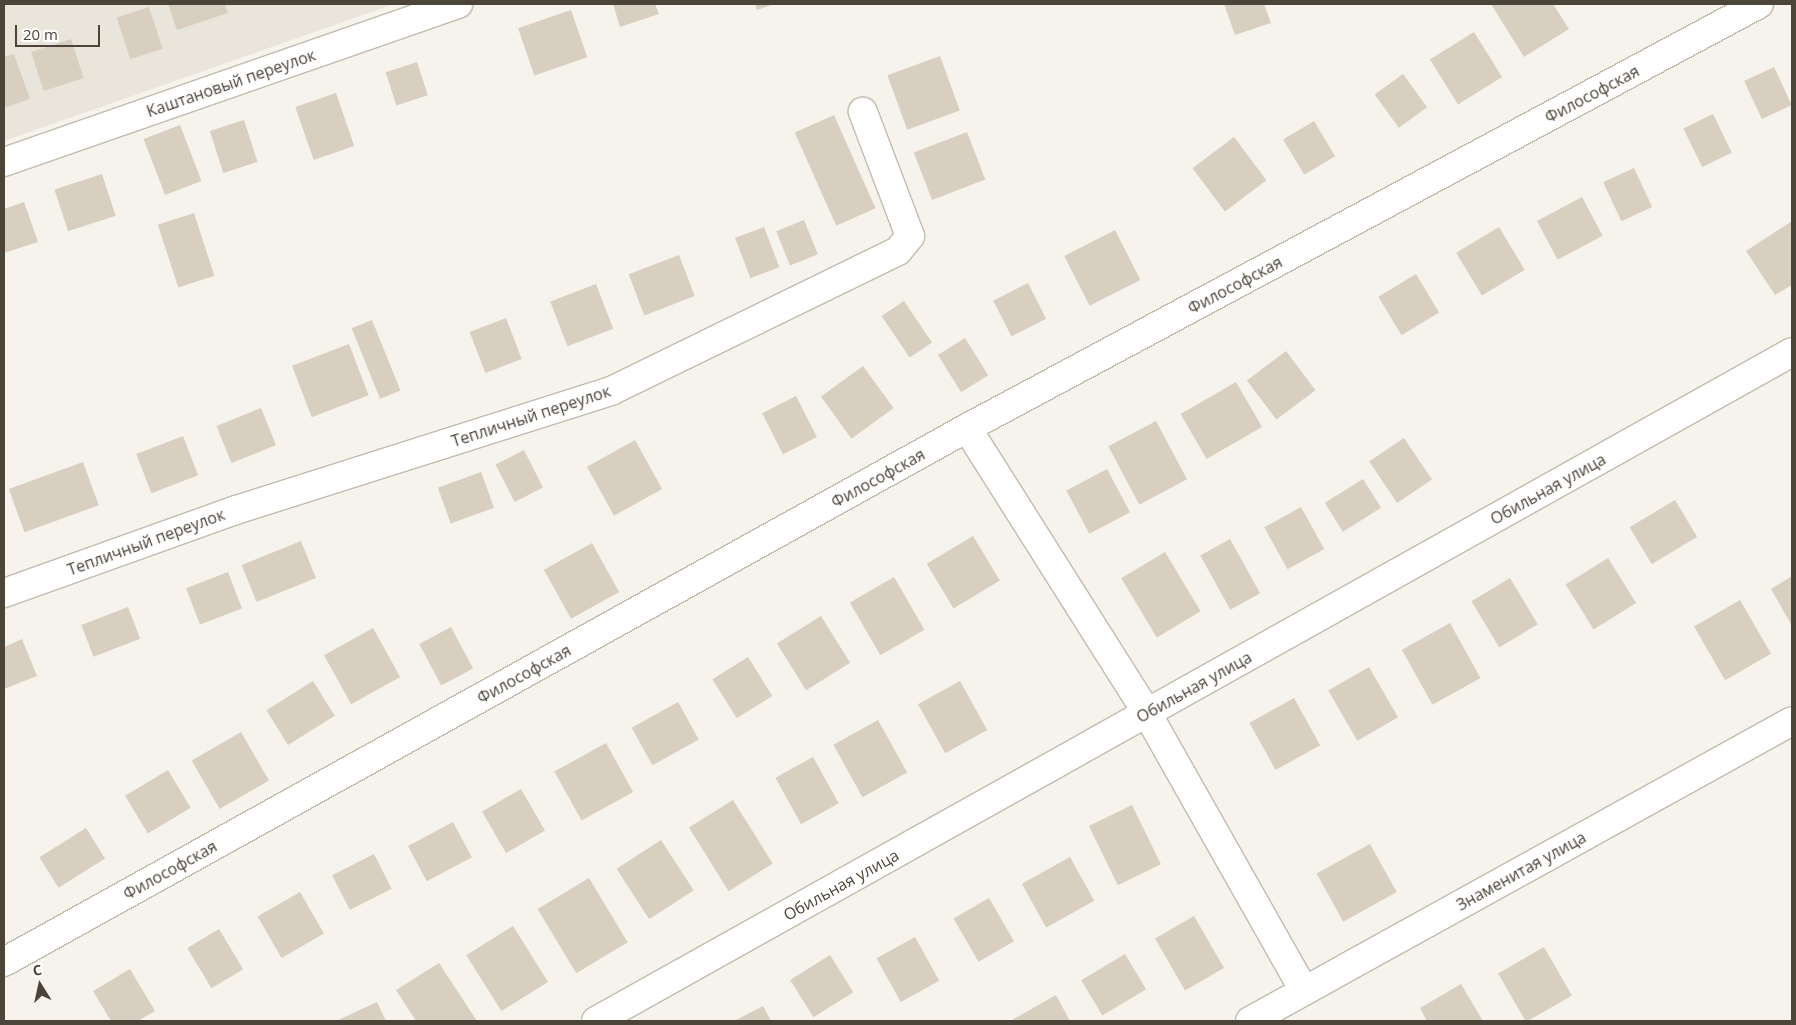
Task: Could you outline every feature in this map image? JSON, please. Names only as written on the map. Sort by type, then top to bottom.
[{"type":"street","name":"Каштановый переулок","points":[[4,162],[458,4]]},
{"type":"street","name":"Философская","points":[[4,962],[967,428],[1759,4]]},
{"type":"street","name":"Тепличный переулок","points":[[4,592],[236,510],[611,391],[898,251],[910,236],[863,112]]},
{"type":"street","name":"Обильная улица","points":[[596,1021],[1792,352]]},
{"type":"street","points":[[967,428],[1147,713],[1304,991]]},
{"type":"street","name":"Знаменитая улица","points":[[1250,1021],[1792,721]]},
{"type":"shaded area","points":[[4,4],[394,4],[4,141]]},
{"type":"building","points":[[168,4],[225,4],[228,13],[177,30]]},
{"type":"building","points":[[613,4],[655,4],[659,14],[620,27]]},
{"type":"building","points":[[755,4],[774,4],[757,10]]},
{"type":"building","points":[[1224,4],[1264,4],[1271,23],[1235,35]]},
{"type":"building","points":[[1491,4],[1553,4],[1569,29],[1524,57]]},
{"type":"building","points":[[149,7],[163,49],[130,59],[117,18]]},
{"type":"building","points":[[571,10],[587,57],[534,76],[518,28]]},
{"type":"building","points":[[1474,32],[1502,77],[1458,105],[1430,60]]},
{"type":"building","points":[[71,39],[84,78],[44,91],[31,52]]},
{"type":"building","points":[[14,54],[30,99],[4,108],[4,57]]},
{"type":"building","points":[[940,56],[960,111],[907,130],[887,75]]},
{"type":"building","points":[[417,62],[428,95],[396,105],[386,72]]},
{"type":"building","points":[[1774,67],[1792,105],[1762,119],[1744,81]]},
{"type":"building","points":[[1403,74],[1427,107],[1399,128],[1375,95]]},
{"type":"building","points":[[336,93],[354,146],[314,160],[295,107]]},
{"type":"building","points":[[1713,114],[1732,153],[1702,167],[1683,128]]},
{"type":"building","points":[[834,115],[875,208],[836,226],[795,132]]},
{"type":"building","points":[[244,120],[258,162],[223,173],[210,131]]},
{"type":"building","points":[[1314,121],[1335,156],[1304,175],[1283,140]]},
{"type":"building","points":[[180,125],[202,181],[165,195],[144,139]]},
{"type":"building","points":[[967,132],[985,180],[932,200],[914,152]]},
{"type":"building","points":[[1234,137],[1266,180],[1225,211],[1192,168]]},
{"type":"building","points":[[1634,168],[1652,207],[1621,221],[1603,182]]},
{"type":"building","points":[[102,174],[116,216],[68,231],[54,189]]},
{"type":"building","points":[[1582,197],[1603,236],[1558,260],[1537,221]]},
{"type":"building","points":[[24,202],[38,242],[4,253],[4,209]]},
{"type":"building","points":[[194,213],[214,276],[178,288],[158,225]]},
{"type":"building","points":[[804,220],[818,254],[790,266],[776,231]]},
{"type":"building","points":[[1792,221],[1792,285],[1775,295],[1746,251]]},
{"type":"building","points":[[764,227],[779,267],[750,278],[735,238]]},
{"type":"building","points":[[1499,227],[1525,270],[1482,296],[1456,253]]},
{"type":"building","points":[[1115,230],[1140,280],[1090,306],[1064,256]]},
{"type":"building","points":[[679,255],[695,296],[644,315],[629,274]]},
{"type":"building","points":[[1416,274],[1439,313],[1401,335],[1378,297]]},
{"type":"building","points":[[1028,283],[1046,319],[1011,336],[993,301]]},
{"type":"building","points":[[596,284],[613,329],[567,346],[550,302]]},
{"type":"building","points":[[904,301],[932,342],[910,358],[882,316]]},
{"type":"building","points":[[506,318],[522,359],[485,373],[470,332]]},
{"type":"building","points":[[372,320],[400,390],[380,399],[352,328]]},
{"type":"building","points":[[965,338],[988,375],[961,392],[938,355]]},
{"type":"building","points":[[349,344],[369,395],[312,417],[292,366]]},
{"type":"building","points":[[1286,351],[1315,390],[1276,420],[1247,380]]},
{"type":"building","points":[[863,366],[894,408],[851,439],[821,397]]},
{"type":"building","points":[[1236,382],[1262,427],[1207,459],[1181,414]]},
{"type":"building","points":[[796,396],[817,437],[783,454],[762,413]]},
{"type":"building","points":[[261,408],[276,445],[231,463],[216,426]]},
{"type":"building","points":[[1156,421],[1187,479],[1139,505],[1108,446]]},
{"type":"building","points":[[183,436],[198,475],[151,493],[136,454]]},
{"type":"building","points":[[1404,438],[1432,479],[1397,503],[1369,461]]},
{"type":"building","points":[[635,440],[662,489],[614,516],[587,467]]},
{"type":"building","points":[[524,450],[543,487],[515,502],[495,465]]},
{"type":"building","points":[[83,462],[99,505],[24,532],[9,489]]},
{"type":"building","points":[[1107,469],[1130,512],[1089,534],[1066,491]]},
{"type":"building","points":[[481,472],[494,508],[451,523],[438,488]]},
{"type":"building","points":[[1363,479],[1381,508],[1343,532],[1325,503]]},
{"type":"building","points":[[1675,500],[1697,537],[1652,564],[1630,527]]},
{"type":"building","points":[[1301,507],[1324,549],[1288,569],[1264,527]]},
{"type":"building","points":[[973,536],[1000,581],[953,608],[927,564]]},
{"type":"building","points":[[1230,539],[1260,593],[1230,610],[1200,555]]},
{"type":"building","points":[[301,541],[316,578],[257,602],[242,565]]},
{"type":"building","points":[[592,543],[619,592],[571,619],[544,570]]},
{"type":"building","points":[[1165,552],[1201,611],[1157,637],[1121,578]]},
{"type":"building","points":[[1608,558],[1636,603],[1594,629],[1566,584]]},
{"type":"building","points":[[228,572],[242,608],[200,625],[186,588]]},
{"type":"building","points":[[1792,576],[1792,626],[1771,589]]},
{"type":"building","points":[[894,577],[924,630],[880,655],[850,602]]},
{"type":"building","points":[[1510,578],[1538,624],[1499,647],[1471,601]]},
{"type":"building","points":[[1740,600],[1771,654],[1725,680],[1694,626]]},
{"type":"building","points":[[128,607],[140,639],[94,657],[81,625]]},
{"type":"building","points":[[821,616],[850,663],[806,690],[777,644]]},
{"type":"building","points":[[1450,623],[1481,678],[1432,705],[1402,650]]},
{"type":"building","points":[[451,627],[473,668],[441,685],[419,644]]},
{"type":"building","points":[[373,628],[400,677],[351,704],[324,655]]},
{"type":"building","points":[[22,639],[37,676],[4,689],[4,647]]},
{"type":"building","points":[[748,657],[772,696],[737,718],[712,679]]},
{"type":"building","points":[[1369,667],[1398,717],[1357,741],[1328,690]]},
{"type":"building","points":[[313,681],[335,716],[288,745],[266,710]]},
{"type":"building","points":[[960,681],[987,730],[945,753],[918,704]]},
{"type":"building","points":[[1294,698],[1320,745],[1276,770],[1249,723]]},
{"type":"building","points":[[678,702],[699,740],[652,765],[632,728]]},
{"type":"building","points":[[878,720],[907,772],[862,797],[833,745]]},
{"type":"building","points":[[241,732],[269,780],[220,809],[192,760]]},
{"type":"building","points":[[606,743],[633,792],[582,821],[554,772]]},
{"type":"building","points":[[813,757],[839,803],[801,824],[775,778]]},
{"type":"building","points":[[168,770],[191,808],[148,833],[125,796]]},
{"type":"building","points":[[521,789],[545,831],[506,853],[482,812]]},
{"type":"building","points":[[733,800],[773,864],[729,891],[689,828]]},
{"type":"building","points":[[1132,805],[1161,864],[1118,885],[1089,826]]},
{"type":"building","points":[[453,822],[472,857],[427,881],[408,846]]},
{"type":"building","points":[[86,828],[105,859],[58,888],[39,857]]},
{"type":"building","points":[[661,840],[694,890],[649,919],[617,869]]},
{"type":"building","points":[[1370,844],[1397,892],[1343,922],[1317,874]]},
{"type":"building","points":[[374,854],[392,889],[350,910],[332,875]]},
{"type":"building","points":[[1070,857],[1094,901],[1046,927],[1022,884]]},
{"type":"building","points":[[589,878],[628,942],[576,973],[538,909]]},
{"type":"building","points":[[300,892],[324,934],[282,958],[258,916]]},
{"type":"building","points":[[989,898],[1014,941],[978,962],[953,918]]},
{"type":"building","points":[[1194,916],[1224,968],[1185,990],[1155,938]]},
{"type":"building","points":[[513,926],[548,982],[501,1011],[466,955]]},
{"type":"building","points":[[219,929],[243,969],[211,988],[187,948]]},
{"type":"building","points":[[915,937],[939,981],[901,1002],[877,958]]},
{"type":"building","points":[[1544,947],[1572,995],[1526,1021],[1498,973]]},
{"type":"building","points":[[1125,954],[1146,989],[1102,1015],[1081,980]]},
{"type":"building","points":[[830,955],[853,992],[813,1017],[790,980]]},
{"type":"building","points":[[439,963],[477,1021],[416,1021],[396,990]]},
{"type":"building","points":[[130,969],[155,1011],[138,1021],[111,1021],[93,991]]},
{"type":"building","points":[[1461,984],[1483,1021],[1427,1021],[1420,1008]]},
{"type":"building","points":[[1056,995],[1070,1021],[1012,1020]]},
{"type":"building","points":[[377,1002],[386,1021],[336,1021]]},
{"type":"building","points":[[763,1006],[771,1021],[734,1021]]}]
